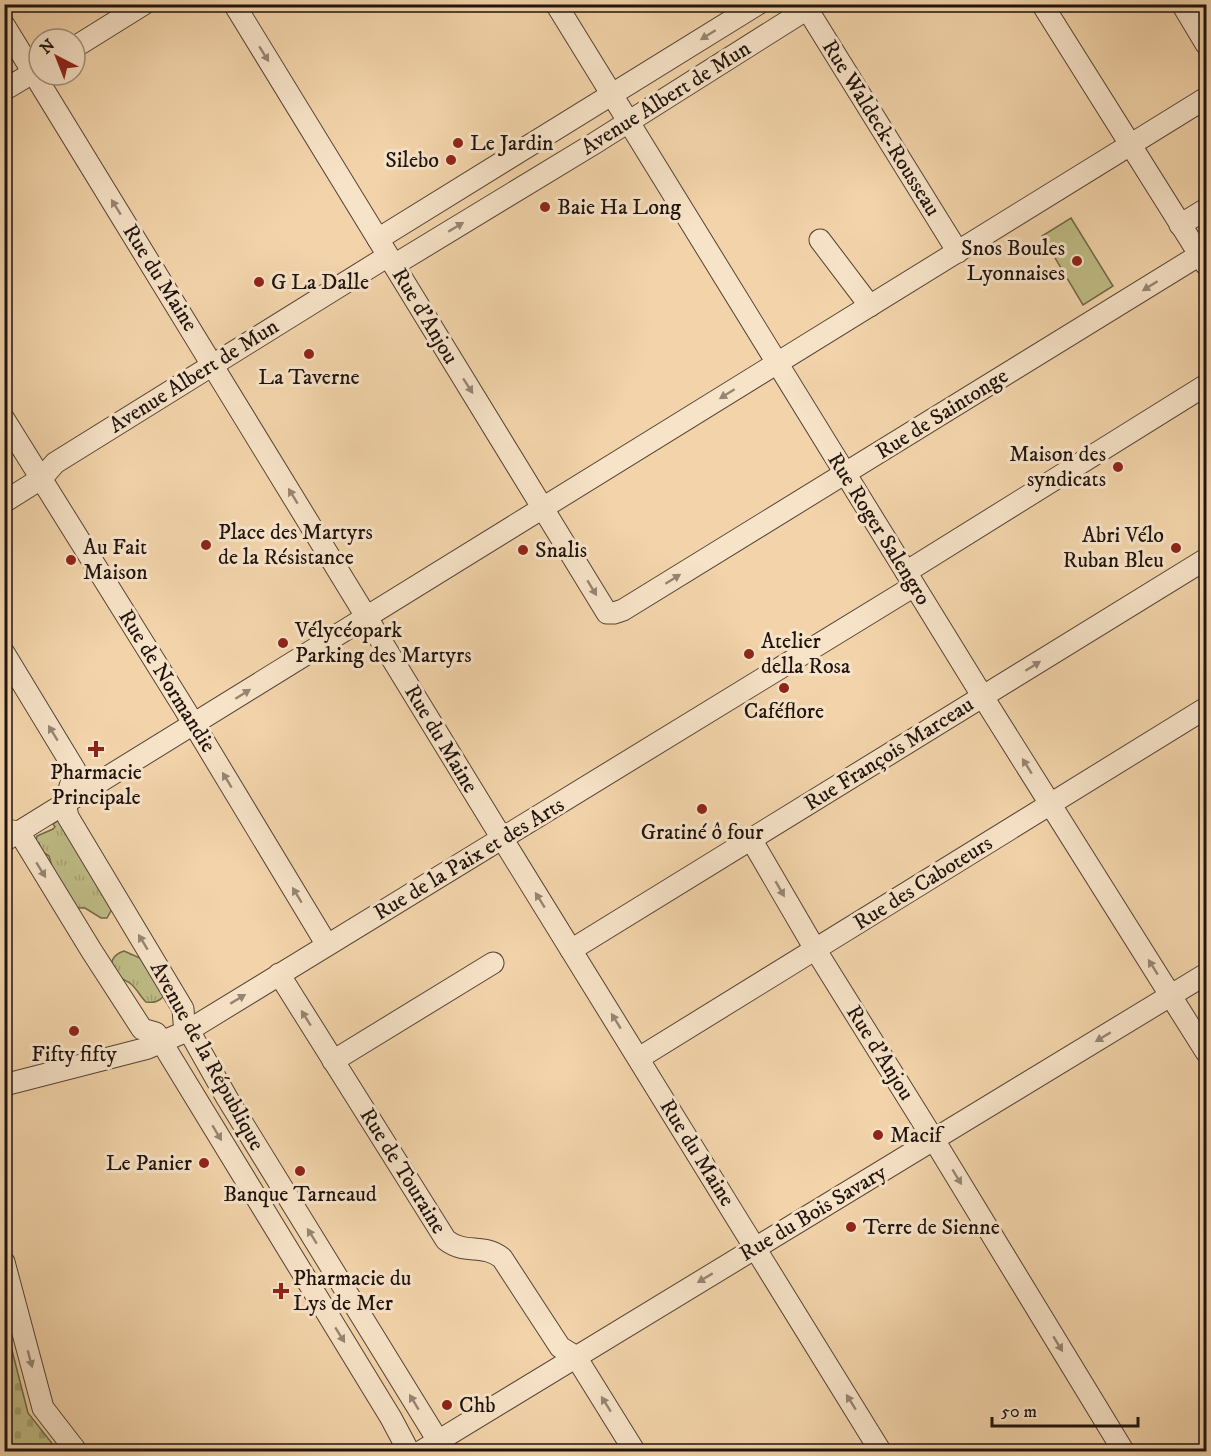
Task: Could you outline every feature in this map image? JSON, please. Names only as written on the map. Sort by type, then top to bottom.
[{"type":"street","points":[[87,40],[144,4]]},
{"type":"street","name":"Rue d'Anjou","points":[[234,4],[386,253],[550,504],[607,613],[623,610]]},
{"type":"street","name":"Rue Roger Salengro","points":[[556,4],[983,697],[1206,1052]]},
{"type":"street","name":"Avenue Albert de Mun","points":[[4,502],[42,478],[55,463],[386,253],[611,95],[758,4]]},
{"type":"street","points":[[1042,4],[1180,225],[1205,259]]},
{"type":"street","points":[[1182,4],[1206,44]]},
{"type":"street","name":"Avenue Albert de Mun","points":[[386,253],[628,121],[809,6]]},
{"type":"street","name":"Rue Waldeck-Rousseau","points":[[809,6],[958,252]]},
{"type":"street","name":"Rue du Maine","points":[[4,25],[27,58]]},
{"type":"street","points":[[4,90],[27,76]]},
{"type":"street","name":"Rue du Maine","points":[[46,87],[502,839],[881,1452]]},
{"type":"street","points":[[9,834],[65,804],[1206,98]]},
{"type":"street","points":[[1180,225],[1206,209]]},
{"type":"street","points":[[820,240],[870,306]]},
{"type":"street","name":"Rue de Saintonge","points":[[623,610],[845,473],[1205,259]]},
{"type":"street","name":"Rue de la Paix et des Arts","points":[[4,1085],[148,1048],[189,1030],[502,839],[910,579],[1206,385]]},
{"type":"street","name":"Rue de Normandie","points":[[4,419],[194,724],[327,945]]},
{"type":"street","name":"Rue François Marceau","points":[[571,950],[1206,560]]},
{"type":"street","points":[[7,664],[75,770],[65,804]]},
{"type":"street","name":"Rue des Caboteurs","points":[[639,1058],[1206,708]]},
{"type":"street","name":"Avenue de la République","points":[[65,804],[68,817],[183,1009],[184,1022],[227,1098],[441,1446]]},
{"type":"street","name":"Avenue de la République","points":[[9,834],[91,950],[142,1029],[156,1033],[391,1418],[409,1452]]},
{"type":"street","name":"Rue d'Anjou","points":[[755,837],[755,846],[821,946],[934,1140],[1124,1452]]},
{"type":"street","points":[[333,1061],[493,963]]},
{"type":"street","name":"Rue de Touraine","points":[[279,974],[446,1240],[454,1246],[465,1249],[483,1248],[493,1251],[502,1258],[560,1347],[576,1357],[635,1452]]},
{"type":"street","name":"Rue du Bois Savary","points":[[420,1452],[441,1446],[576,1357],[1206,974]]},
{"type":"street","points":[[4,1262],[43,1408],[77,1452]]},
{"type":"green space","name":"Snos Boules Lyonnaises","points":[[1071,218],[1113,286],[1083,305],[1042,236]]},
{"type":"green space","points":[[59,820],[112,909],[107,918],[101,918],[73,904],[54,874],[49,856],[41,851],[39,843],[35,844],[37,836],[53,829],[55,827],[53,824]]},
{"type":"green space","points":[[124,951],[140,958],[165,995],[161,999],[146,1002],[133,986],[115,973],[112,966],[113,959]]},
{"type":"green space","points":[[5,1323],[28,1413],[58,1451],[5,1451]]},
{"type":"place","name":"Le Jardin","points":[[458,143]]},
{"type":"place","name":"Silebo","points":[[451,160]]},
{"type":"place","name":"Baie Ha Long","points":[[545,207]]},
{"type":"place","name":"Snos Boules Lyonnaises","points":[[1077,261]]},
{"type":"place","name":"G La Dalle","points":[[259,282]]},
{"type":"place","name":"La Taverne","points":[[309,354]]},
{"type":"place","name":"Maison des syndicats","points":[[1118,467]]},
{"type":"place","name":"Place des Martyrs de la Résistance","points":[[206,545]]},
{"type":"place","name":"Abri Vélo Ruban Bleu","points":[[1176,548]]},
{"type":"place","name":"Snalis","points":[[523,550]]},
{"type":"place","name":"Au Fait Maison","points":[[71,560]]},
{"type":"place","name":"Vélycéopark Parking des Martyrs","points":[[283,643]]},
{"type":"place","name":"Atelier della Rosa","points":[[749,654]]},
{"type":"place","name":"Caféflore","points":[[784,688]]},
{"type":"place","name":"Pharmacie Principale","points":[[96,749]]},
{"type":"place","name":"Gratiné ô four","points":[[702,809]]},
{"type":"place","name":"Fifty fifty","points":[[74,1031]]},
{"type":"place","name":"Macif","points":[[878,1135]]},
{"type":"place","name":"Le Panier","points":[[204,1163]]},
{"type":"place","name":"Banque Tarneaud","points":[[300,1171]]},
{"type":"place","name":"Terre de Sienne","points":[[851,1227]]},
{"type":"place","name":"Pharmacie du Lys de Mer","points":[[281,1291]]},
{"type":"place","name":"Chb","points":[[447,1405]]}]
